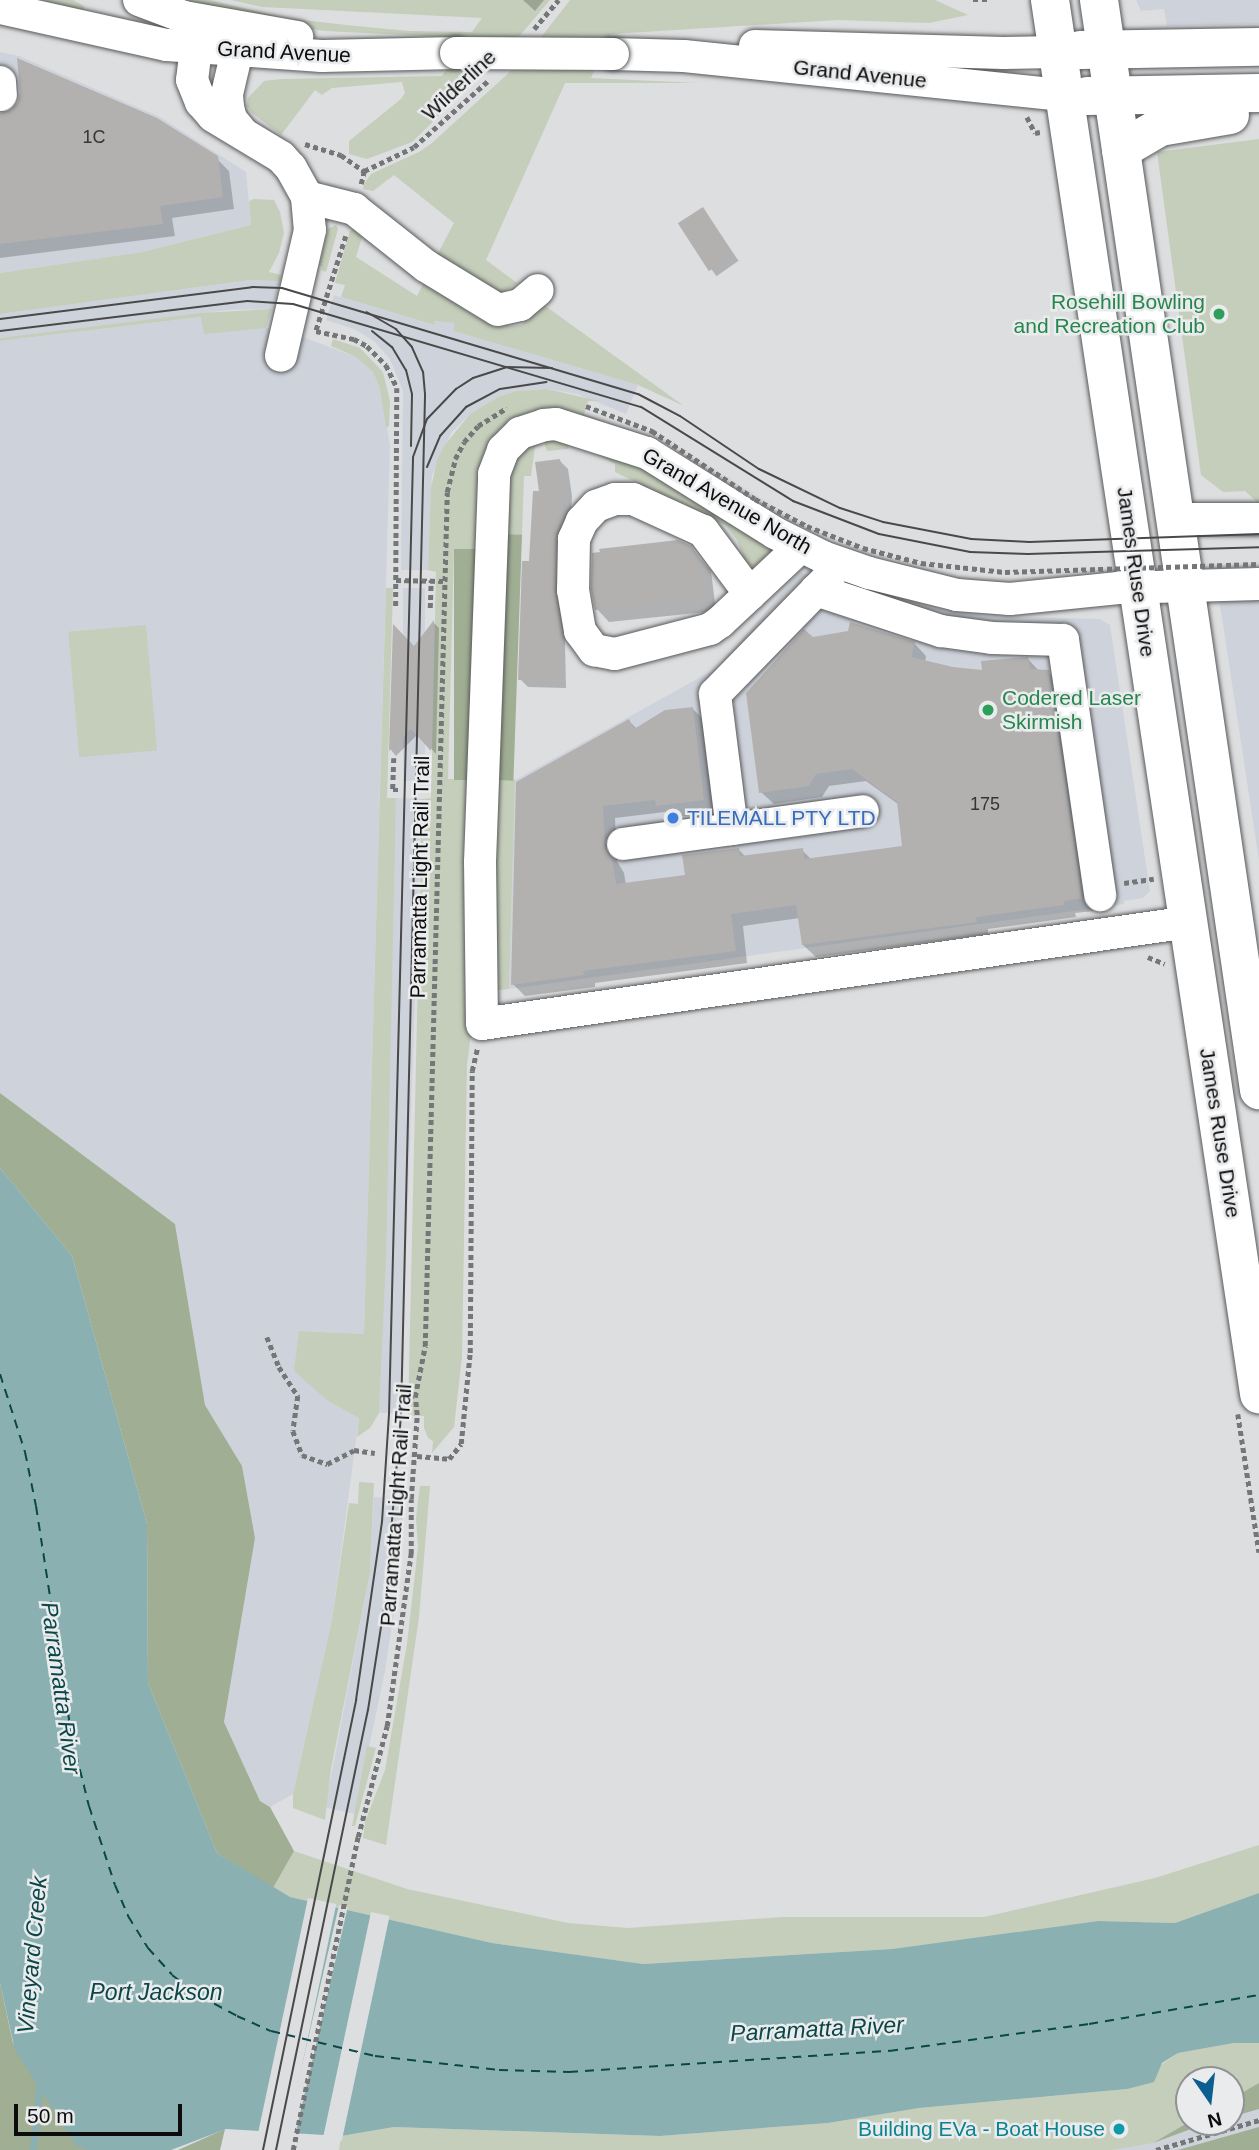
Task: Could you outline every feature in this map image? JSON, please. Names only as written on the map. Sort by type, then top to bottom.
[{"type":"main road","name":"James Ruse Drive","points":[[1050,0],[1259,1394]]},
{"type":"main road","points":[[1099,0],[1187,586],[1250,963],[1259,1090]]},
{"type":"main road","points":[[1057,52],[1259,47]]},
{"type":"main road","points":[[1063,95],[1113,97],[1259,93]]},
{"type":"main road","points":[[1121,150],[1160,127],[1208,117],[1259,112]]},
{"type":"main road","points":[[1199,996],[1219,972],[1229,965],[1250,963]]},
{"type":"street","name":"Grand Avenue","points":[[139,0],[184,17],[220,25],[302,37],[456,53]]},
{"type":"street","name":"Grand Avenue","points":[[17,7],[40,8],[94,23],[128,38],[196,48],[346,56],[456,53],[656,54],[767,46],[1057,52]]},
{"type":"street","points":[[0,33],[17,7]]},
{"type":"street","name":"Grand Avenue","points":[[196,48],[220,25]]},
{"type":"street","points":[[220,25],[237,51],[227,100],[231,119],[243,134]]},
{"type":"street","points":[[196,48],[192,80],[201,102],[213,116],[281,157],[291,167],[307,197],[310,230],[281,356]]},
{"type":"street","name":"Grand Avenue","points":[[656,54],[1063,95]]},
{"type":"street","points":[[307,197],[354,209],[426,266],[498,310],[520,305],[538,290]]},
{"type":"street","name":"Grand Avenue North","points":[[495,1022],[480,862],[494,474],[503,450],[520,433],[544,425],[569,426],[610,438],[664,461],[800,547],[841,564],[903,582],[984,599],[1138,587],[1259,584]]},
{"type":"street","points":[[750,594],[703,531],[634,499],[615,499],[596,506],[582,521],[574,539],[573,590],[580,631],[594,650],[604,654],[626,653],[697,635],[720,622],[750,594],[800,547]]},
{"type":"street","points":[[1177,519],[1259,519]]},
{"type":"street","points":[[732,829],[715,694],[841,564]]},
{"type":"street","points":[[816,590],[941,631],[992,638],[1063,640],[1100,895]]},
{"type":"street","points":[[623,844],[863,811]]},
{"type":"street","points":[[495,1022],[1189,922]]},
{"type":"path","points":[[528,36],[558,0]]},
{"type":"path","points":[[973,0],[987,0]]},
{"type":"path","name":"Wilderline","points":[[300,142],[341,155],[364,171],[414,147],[495,73]]},
{"type":"path","points":[[348,228],[316,331],[354,339],[367,346],[386,365],[397,388],[396,607]]},
{"type":"path","points":[[576,403],[652,431],[755,499],[807,526],[863,548],[921,563],[1005,572],[1259,564]]},
{"type":"path","name":"Parramatta Light Rail Trail","points":[[293,2150],[358,1837],[379,1765],[405,1616],[411,1554],[411,1499],[417,1415],[415,1397],[425,1346],[447,492],[455,459],[478,426],[512,406]]},
{"type":"path","points":[[396,580],[443,581]]},
{"type":"path","points":[[430,608],[431,580]]},
{"type":"path","points":[[394,758],[393,790],[399,790]]},
{"type":"path","points":[[427,758],[424,790],[438,791]]},
{"type":"path","points":[[1154,876],[1156,886]]},
{"type":"path","points":[[417,1456],[449,1459],[461,1444],[470,1353],[472,1071],[495,1022]]},
{"type":"path","points":[[267,1337],[279,1367],[298,1396],[293,1431],[302,1455],[327,1464],[354,1450],[375,1453]]},
{"type":"path","points":[[1156,2150],[1259,2120]]},
{"type":"shaded area","points":[[1136,0],[1259,0],[1259,24],[1167,26],[1164,9],[1141,11]]},
{"type":"shaded area","points":[[0,52],[19,56],[160,117],[246,172],[251,225],[142,252],[0,273]]},
{"type":"shaded area","points":[[250,280],[280,281],[272,309],[229,310],[0,338],[0,314]]},
{"type":"shaded area","points":[[334,295],[433,325],[435,321],[454,323],[455,331],[638,385],[626,414],[577,394],[547,389],[516,391],[498,397],[470,414],[451,433],[432,475],[428,570],[401,570],[403,391],[390,359],[374,341],[354,329],[326,320]]},
{"type":"shaded area","points":[[202,317],[241,329],[266,328],[300,336],[356,357],[373,372],[380,389],[390,445],[364,1334],[299,1331],[328,1401],[359,1418],[332,1620],[293,1794],[270,1807],[260,1801],[224,1722],[255,1538],[242,1466],[205,1405],[175,1224],[0,1093],[0,341]]},
{"type":"shaded area","points":[[800,572],[830,585],[913,605],[986,616],[1100,619],[1110,625],[1150,891],[1143,898],[1124,901],[1124,904],[509,989],[515,780],[717,668]]},
{"type":"shaded area","points":[[403,588],[425,588],[425,781],[403,781]]},
{"type":"shaded area","points":[[1219,598],[1259,599],[1259,861]]},
{"type":"shaded area","points":[[396,798],[422,799],[401,1414],[375,1413]]},
{"type":"shaded area","points":[[374,1497],[404,1499],[398,1584],[385,1671],[355,1814],[327,1808],[326,1803],[370,1572]]},
{"type":"shaded area","points":[[1259,2083],[1259,2150],[962,2150],[1175,2124],[1175,2136],[1245,2136],[1245,2086]]},
{"type":"green space","points":[[40,0],[73,0],[84,6],[83,11]]},
{"type":"green space","points":[[181,0],[210,0],[285,18],[346,25],[409,31],[472,32],[482,18],[262,7],[231,0],[550,0],[511,46],[412,142],[367,159],[349,154],[349,141],[401,99],[405,93],[402,82],[332,88],[322,95],[315,90],[281,135],[252,113],[247,106],[248,98],[264,81],[442,76],[467,38],[325,31],[274,23]]},
{"type":"green space","points":[[570,0],[935,0],[968,15],[929,23],[837,20],[611,34],[591,78],[698,83],[565,83],[486,260],[517,283],[497,296],[435,259],[454,223],[394,175],[373,191],[363,189],[364,184],[371,174],[419,152],[432,143],[525,58]]},
{"type":"green space","name":"Rosehill Bowling and Recreation Club","points":[[1259,139],[1259,504],[1245,491],[1223,492],[1201,475],[1157,152]]},
{"type":"green space","points":[[274,200],[280,212],[284,233],[279,253],[269,272],[281,275],[280,281],[250,280],[0,314],[0,273],[142,252],[251,225],[249,201]]},
{"type":"green space","points":[[336,225],[338,229],[326,272],[321,270],[319,265],[328,229]]},
{"type":"green space","points":[[354,229],[362,237],[356,257],[417,296],[425,280],[433,280],[458,305],[480,319],[511,326],[521,325],[544,305],[684,406],[638,385],[454,331],[454,323],[435,321],[434,325],[341,297],[345,285],[335,283],[350,231]]},
{"type":"green space","points":[[272,309],[266,328],[204,334],[201,317],[0,341],[0,338],[200,313]]},
{"type":"green space","points":[[333,339],[360,348],[383,372],[390,401],[389,426],[386,428],[380,389],[373,372],[356,357],[331,346]]},
{"type":"green space","points":[[547,389],[599,401],[588,401],[584,414],[661,443],[658,450],[512,430],[486,549],[454,549],[448,779],[479,780],[473,1019],[467,1065],[462,1357],[454,1427],[432,1453],[433,1441],[428,1438],[424,1428],[424,1416],[408,1415],[422,799],[431,798],[436,572],[428,570],[431,488],[437,460],[444,446],[470,414],[498,397],[516,391]]},
{"type":"green space","points":[[571,437],[568,449],[547,451],[544,442],[535,447],[531,476],[524,476],[522,535],[498,534],[501,481],[526,440]]},
{"type":"green space","points":[[582,446],[621,449],[781,550],[772,564],[755,567],[746,564],[737,540],[726,526],[615,472],[615,464]]},
{"type":"green space","points":[[498,534],[522,535],[513,781],[489,780]]},
{"type":"green space","points":[[454,549],[486,549],[486,780],[454,780]]},
{"type":"green space","points":[[386,588],[393,588],[387,798],[396,798],[386,1259],[379,1413],[370,1428],[357,1437],[359,1418],[328,1401],[294,1371],[299,1331],[364,1334]]},
{"type":"green space","points":[[146,625],[157,751],[79,757],[68,632]]},
{"type":"green space","points":[[490,780],[515,780],[509,989],[490,991]]},
{"type":"green space","points":[[0,1093],[175,1224],[205,1405],[242,1466],[255,1538],[224,1722],[260,1801],[270,1807],[294,1851],[273,1888],[217,1853],[148,1683],[147,1524],[72,1256],[0,1168]]},
{"type":"green space","points":[[359,1482],[374,1483],[370,1572],[331,1769],[325,1820],[293,1808],[293,1794],[332,1620],[349,1503],[358,1504]]},
{"type":"green space","points":[[420,1486],[430,1486],[419,1617],[386,1845],[363,1838],[365,1822],[385,1770],[407,1644],[418,1547],[416,1518]]},
{"type":"green space","points":[[367,1746],[376,1748],[355,1826],[352,1826]]},
{"type":"green space","points":[[1259,1845],[1259,1893],[1175,1923],[1098,1921],[892,1949],[643,1964],[492,1943],[290,1897],[273,1888],[294,1851],[407,1889],[568,1923],[628,1928],[782,1917],[984,1917],[1155,1878]]},
{"type":"green space","points":[[0,1983],[13,2043],[97,2150],[0,2150]]},
{"type":"green space","points":[[1234,2043],[1259,2043],[1259,2083],[1245,2091],[1245,2066],[1175,2066],[1175,2130],[1153,2143],[1112,2150],[339,2150],[341,2136],[394,2127],[660,2136],[828,2123],[919,2108],[1127,2089],[1178,2053]]},
{"type":"green space","points":[[1259,2083],[1259,2109],[1245,2113],[1245,2091]]},
{"type":"green space","points":[[1259,2127],[1259,2150],[1178,2150],[1227,2136],[1245,2136],[1245,2131]]},
{"type":"green space","points":[[225,2129],[220,2150],[178,2150]]},
{"type":"green space","points":[[1175,2130],[1175,2135],[1153,2143]]},
{"type":"water","name":"Port Jackson","points":[[0,1168],[72,1256],[147,1524],[148,1683],[217,1853],[290,1897],[492,1943],[643,1964],[892,1949],[1098,1921],[1175,1923],[1259,1893],[1259,2043],[1234,2043],[1178,2053],[1162,2063],[1154,2082],[1127,2089],[919,2108],[828,2123],[660,2136],[394,2127],[341,2136],[226,2129],[171,2150],[88,2150],[76,2145],[15,2050],[0,1983]]},
{"type":"pier","points":[[308,1898],[336,1904],[286,2141],[258,2135]]},
{"type":"pier","points":[[339,1905],[348,1907],[295,2137],[286,2135]]},
{"type":"pier","points":[[371,1912],[390,1916],[342,2141],[323,2137]]},
{"type":"building","points":[[17,58],[157,118],[218,156],[223,197],[160,206],[163,224],[0,244],[0,113],[11,110],[18,102],[20,92]]},
{"type":"building","points":[[703,207],[734,255],[709,271],[678,223]]},
{"type":"building","points":[[560,459],[564,487],[562,520],[556,539],[555,590],[560,623],[559,680],[518,680],[522,561],[529,561],[533,491],[539,491],[535,462]]},
{"type":"building","points":[[678,540],[691,546],[699,557],[705,599],[595,610],[591,589],[592,553],[600,552],[599,549]]},
{"type":"building","points":[[434,620],[431,751],[411,729],[389,751],[393,624],[414,646]]},
{"type":"building","points":[[850,622],[915,642],[911,657],[953,667],[982,670],[981,661],[1028,657],[1030,669],[1049,670],[1082,898],[1064,901],[1064,905],[976,917],[977,922],[802,945],[796,905],[731,914],[736,951],[583,971],[584,975],[511,985],[516,782],[629,719],[634,729],[665,710],[693,707],[704,800],[656,806],[655,800],[603,806],[605,847],[612,858],[616,884],[685,875],[682,855],[739,848],[740,856],[803,848],[804,859],[902,846],[897,802],[852,769],[816,774],[809,786],[759,793],[746,693],[804,629],[813,637],[848,631]]},
{"type":"waterway","name":"Vineyard Creek","points":[[33,2150],[40,2081]]},
{"type":"ferry route","points":[[0,1374],[25,1452],[36,1506],[72,1738],[89,1806],[115,1885],[128,1916],[148,1948],[172,1975],[200,1996],[237,2016],[271,2031],[375,2056],[499,2070],[569,2072],[889,2051],[1089,2024],[1259,1995]]},
{"type":"tram line","points":[[0,319],[252,287],[282,288],[638,394],[680,416],[759,469],[840,508],[883,522],[971,539],[1030,542],[1259,534]]},
{"type":"tram line","points":[[0,331],[247,301],[293,304],[641,407],[793,501],[879,534],[970,552],[1028,554],[1259,547]]},
{"type":"tram line","points":[[276,2150],[368,1710],[385,1602],[401,1415],[425,394],[423,372],[412,347],[396,329],[366,312]]},
{"type":"tram line","points":[[372,331],[392,347],[406,370],[412,394],[411,446]]},
{"type":"tram line","points":[[263,2150],[356,1700],[382,1522],[389,1414],[413,457],[427,419],[456,389],[473,378],[506,367],[552,368]]},
{"type":"tram line","points":[[427,467],[440,436],[466,407],[500,389],[546,382]]},
{"type":"place","name":"Rosehill Bowling and Recreation Club","points":[[1219,314]]},
{"type":"place","name":"Codered Laser Skirmish","points":[[988,710]]},
{"type":"place","name":"TILEMALL PTY LTD","points":[[673,818]]},
{"type":"place","name":"Building EVa - Boat House","points":[[1119,2129]]},
{"type":"water label","name":"Parramatta River","points":[[61,1688]]},
{"type":"water label","name":"Parramatta River","points":[[817,2029]]}]
